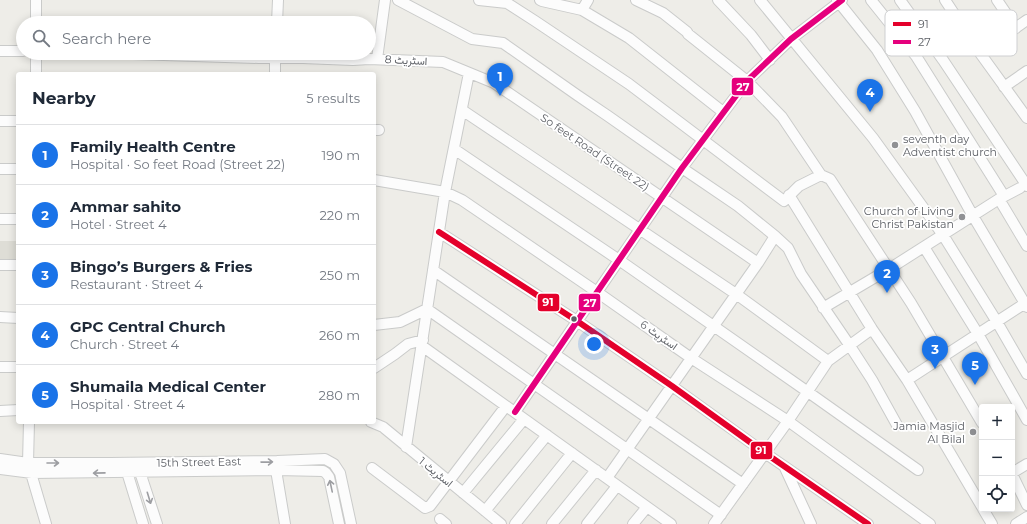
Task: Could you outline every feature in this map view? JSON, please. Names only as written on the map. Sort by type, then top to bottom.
[{"type":"street","points":[[36,0],[36,16]]},
{"type":"street","points":[[277,16],[278,0]]},
{"type":"street","points":[[377,59],[385,0]]},
{"type":"street","points":[[398,0],[472,39],[503,43],[738,206],[775,236],[788,248],[801,274],[872,380],[897,425]]},
{"type":"street","points":[[479,0],[507,3],[629,84],[784,201],[799,186],[821,175]]},
{"type":"street","points":[[540,0],[582,10],[612,27],[629,38],[723,112]]},
{"type":"street","points":[[582,10],[588,0]]},
{"type":"street","points":[[718,0],[751,35],[770,60]]},
{"type":"street","points":[[760,0],[873,138],[943,235],[997,322],[1027,374]]},
{"type":"street","points":[[871,0],[885,17]]},
{"type":"street","points":[[900,0],[907,10]]},
{"type":"street","points":[[945,0],[952,10]]},
{"type":"street","points":[[998,0],[1004,10]]},
{"type":"street","points":[[638,1],[663,13],[687,32],[747,81],[782,117],[821,175],[830,179],[889,269],[911,303],[979,418]]},
{"type":"street","points":[[515,412],[682,168],[747,81],[792,39],[839,1],[877,50],[911,105],[973,216],[1026,304],[907,380]]},
{"type":"street","points":[[1017,27],[1027,20]]},
{"type":"street","points":[[0,51],[16,51]]},
{"type":"street","points":[[916,56],[1002,198],[1027,246]]},
{"type":"street","points":[[824,308],[1002,198],[1024,187],[940,56]]},
{"type":"street","points":[[982,56],[1027,118]]},
{"type":"street","name":"اسٹریٹ 8","points":[[377,59],[443,62],[469,73]]},
{"type":"street","points":[[36,60],[36,72]]},
{"type":"street","points":[[274,72],[275,60]]},
{"type":"street","points":[[1004,87],[1027,71]]},
{"type":"street","points":[[406,447],[439,232],[469,73]]},
{"type":"street","name":"So feet Road (Street 22)","points":[[469,73],[494,83],[758,263]]},
{"type":"street","points":[[462,110],[736,294],[828,361]]},
{"type":"street","points":[[0,121],[16,121]]},
{"type":"street","points":[[454,149],[619,260],[918,470]]},
{"type":"street","points":[[0,169],[16,169]]},
{"type":"street","name":"اسٹریٹ 6","points":[[376,180],[446,192],[462,200],[691,358],[788,421],[930,524]]},
{"type":"street","points":[[789,195],[872,329],[907,380],[979,503]]},
{"type":"street","points":[[0,219],[16,219]]},
{"type":"street","points":[[439,232],[577,321],[868,524]]},
{"type":"street","points":[[606,478],[758,263],[775,236]]},
{"type":"street","points":[[924,247],[978,334],[1027,420]]},
{"type":"street","points":[[0,265],[16,265]]},
{"type":"street","points":[[434,270],[742,484]]},
{"type":"street","points":[[376,325],[400,322],[427,309]]},
{"type":"street","points":[[427,309],[721,515]]},
{"type":"street","points":[[0,317],[16,318]]},
{"type":"street","points":[[714,524],[788,421],[828,361],[872,329]]},
{"type":"street","points":[[376,367],[408,344],[422,343],[506,406],[671,524]]},
{"type":"street","points":[[0,367],[16,367]]},
{"type":"street","points":[[372,468],[425,508],[430,506],[506,406]]},
{"type":"street","points":[[0,411],[16,410]]},
{"type":"street","points":[[463,493],[524,419]]},
{"type":"street","points":[[29,424],[28,463],[46,524]]},
{"type":"street","name":"اسٹریٹ 1","points":[[375,424],[383,427],[500,524]]},
{"type":"street","points":[[485,511],[547,435]]},
{"type":"street","points":[[515,524],[572,453]]},
{"type":"street","name":"15th Street East","points":[[0,459],[28,463],[277,461],[325,458],[334,464],[340,473],[351,524]]},
{"type":"street","points":[[1015,472],[1027,464]]},
{"type":"street","points":[[785,467],[811,524]]},
{"type":"street","name":"15th Street East","points":[[0,469],[32,473],[320,470],[326,473],[329,477],[339,524]]},
{"type":"street","points":[[276,470],[285,524]]},
{"type":"street","points":[[552,524],[596,470]]},
{"type":"street","points":[[127,472],[143,524]]},
{"type":"street","points":[[140,472],[157,524]]},
{"type":"street","points":[[1013,476],[1027,505]]},
{"type":"street","points":[[587,524],[617,486]]},
{"type":"street","points":[[633,524],[647,507]]},
{"type":"street","points":[[984,512],[992,524]]},
{"type":"street","points":[[1016,524],[1027,517]]},
{"type":"shaded area","points":[[0,241],[16,241],[16,261],[0,262]]},
{"type":"transit line","name":"27","points":[[515,412],[682,168],[747,81],[791,39],[842,0]]},
{"type":"transit line","name":"91","points":[[439,232],[577,321],[868,524]]},
{"type":"place","name":"Family Health Centre","points":[[500,96]]},
{"type":"place","name":"GPC Central Church","points":[[870,112]]},
{"type":"place","name":"seventh day Adventist church","points":[[895,145]]},
{"type":"place","name":"Church of Living Christ Pakistan","points":[[962,217]]},
{"type":"place","name":"Ammar sahito","points":[[887,293]]},
{"type":"place","name":"Bingo’s Burgers & Fries","points":[[935,369]]},
{"type":"place","name":"Shumaila Medical Center","points":[[975,385]]},
{"type":"place","name":"Jamia Masjid Al Bilal","points":[[973,432]]}]
